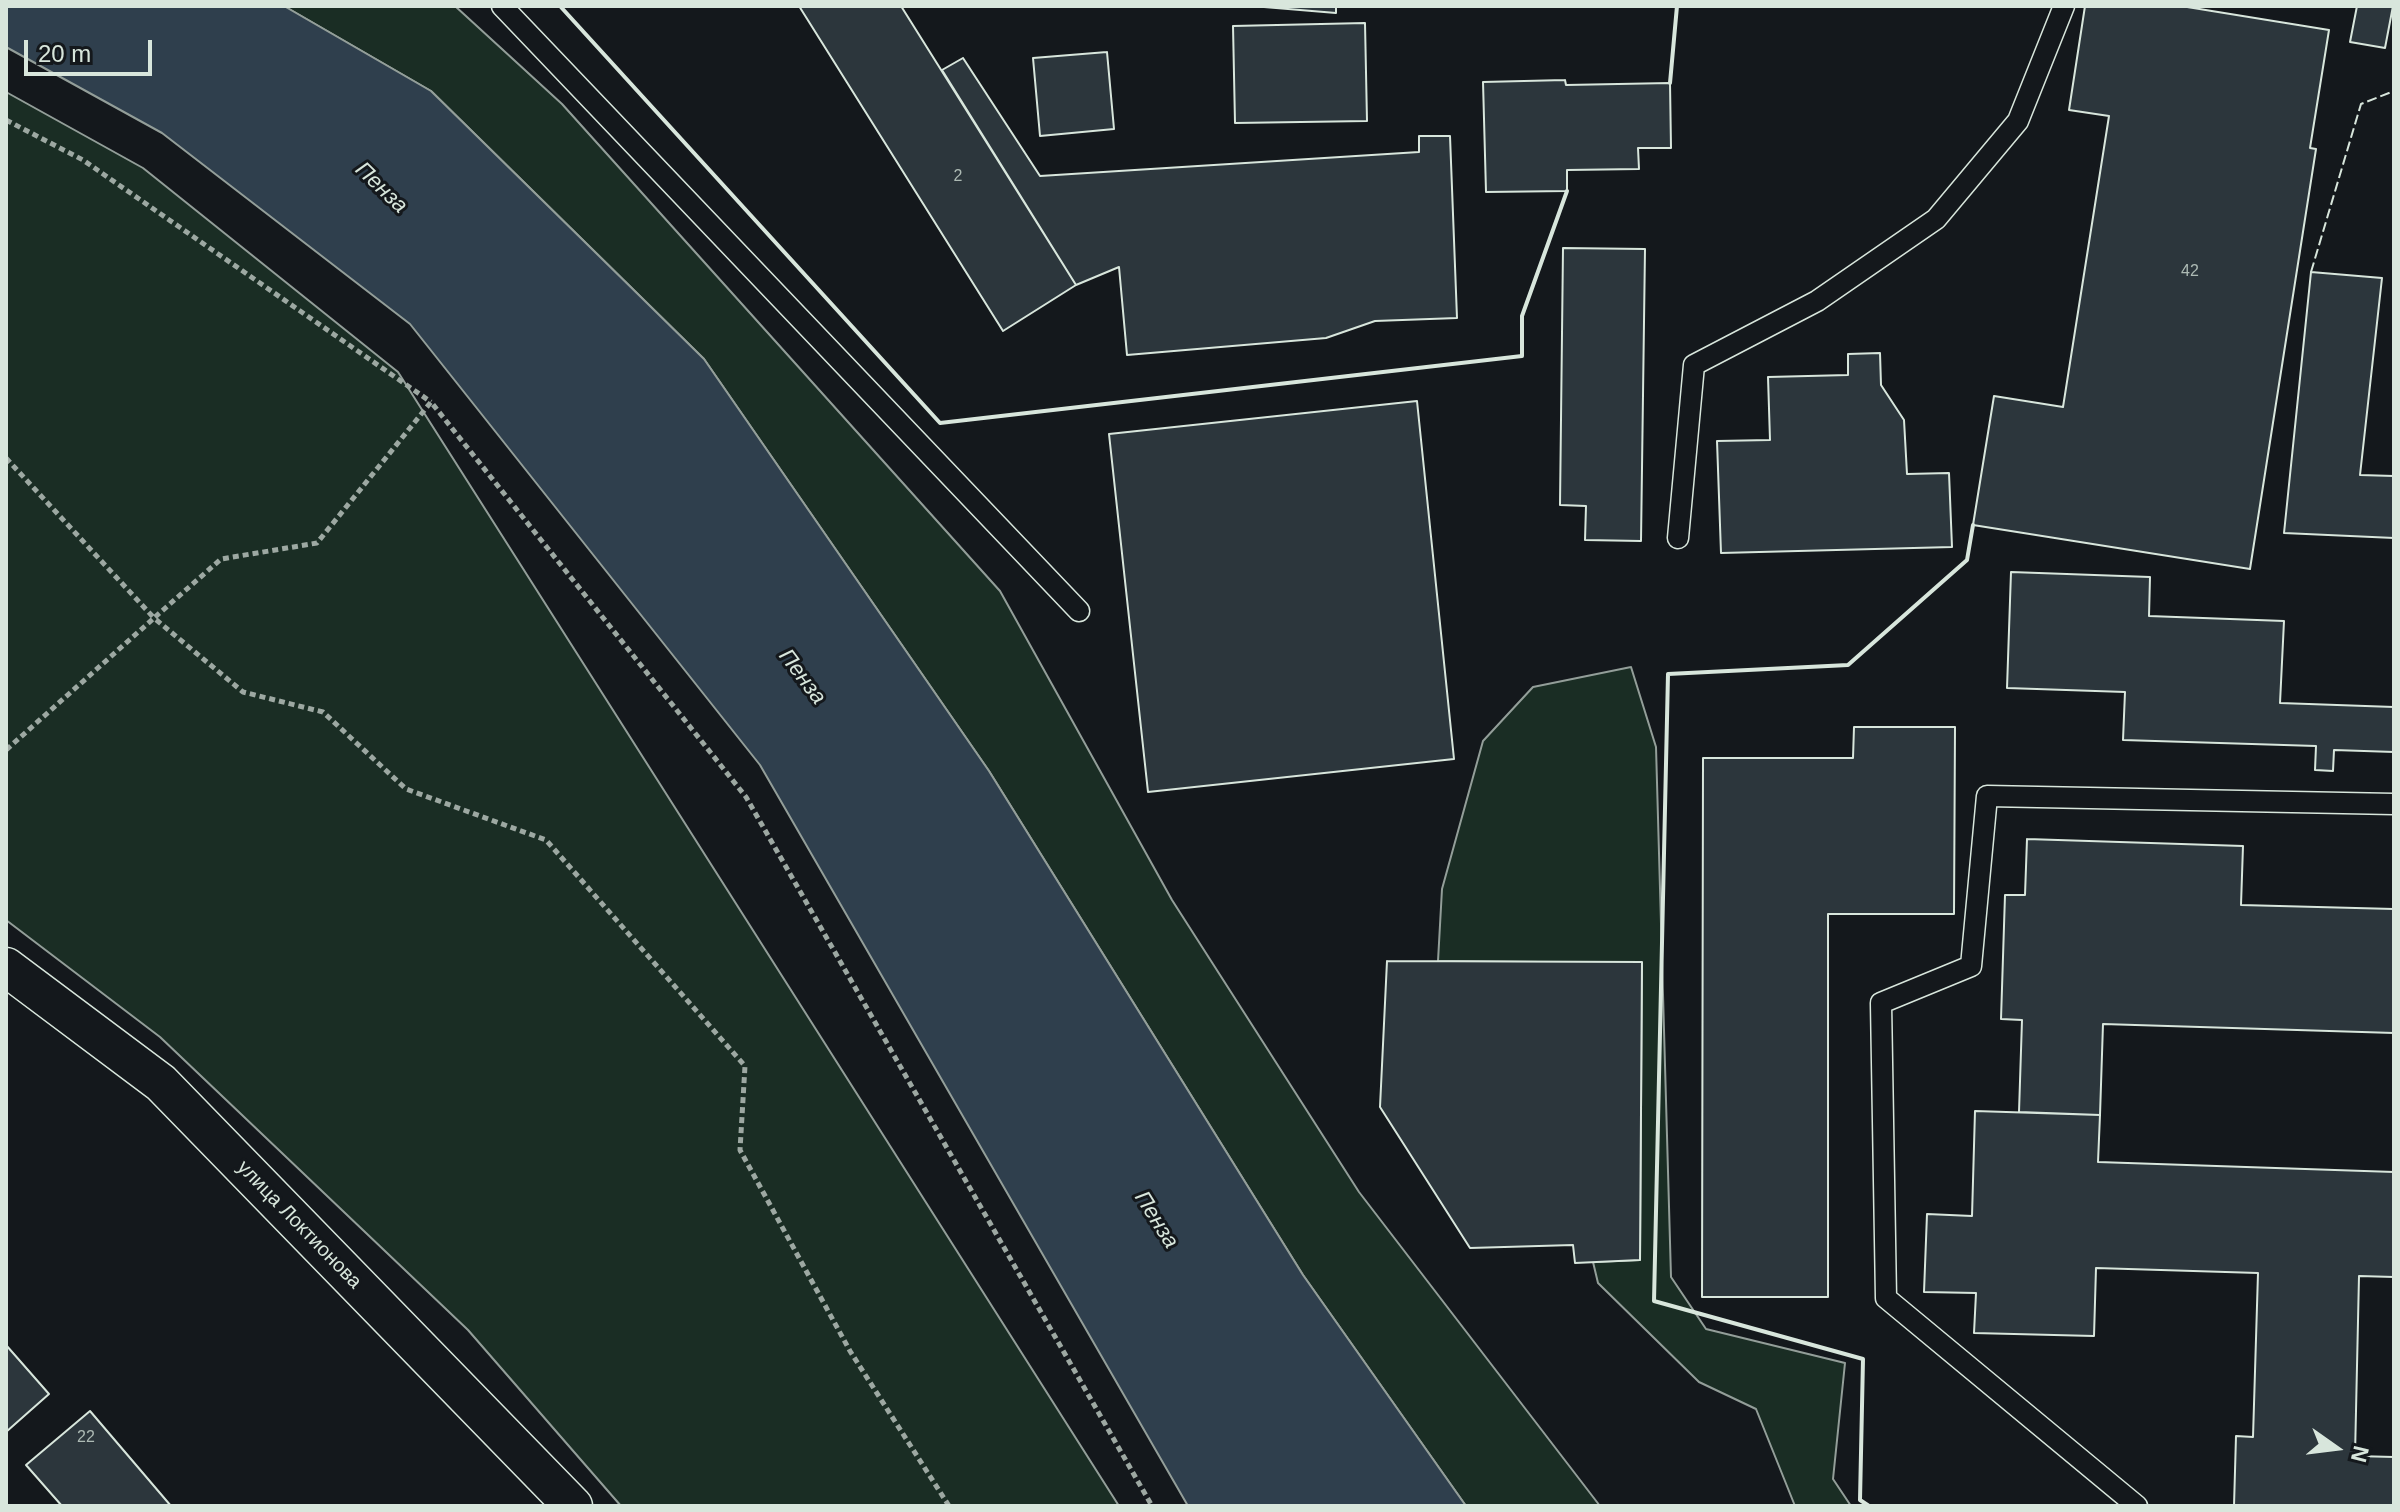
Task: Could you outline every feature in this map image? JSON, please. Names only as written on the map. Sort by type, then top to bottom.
[{"type":"street","name":"улица Локтионова","points":[[6,967],[161,1083],[573,1506]]},
{"type":"lane","points":[[502,6],[1079,611]]},
{"type":"lane","points":[[1678,538],[1694,365],[1817,301],[1936,219],[2018,121],[2064,6]]},
{"type":"lane","points":[[2137,1506],[1886,1298],[1881,1003],[1971,966],[1987,796],[2394,804]]},
{"type":"path","points":[[6,120],[83,160],[431,402],[746,797],[1152,1506]]},
{"type":"path","points":[[6,750],[221,559],[317,543],[431,402]]},
{"type":"path","points":[[6,458],[154,618],[243,692],[323,712],[406,789],[546,840],[557,852],[745,1066],[740,1150],[850,1351],[949,1506]]},
{"type":"green space","points":[[284,6],[455,6],[562,104],[1000,591],[1172,900],[1359,1192],[1600,1506],[1466,1506],[1303,1275],[989,771],[704,359],[431,91]]},
{"type":"green space","points":[[6,92],[143,168],[398,372],[1119,1506],[621,1506],[468,1330],[160,1037],[6,920]]},
{"type":"green space","points":[[1631,667],[1656,747],[1671,1277],[1706,1329],[1845,1363],[1833,1479],[1851,1506],[1795,1506],[1756,1409],[1699,1382],[1598,1283],[1593,1262],[1640,1260],[1642,963],[1438,961],[1442,889],[1483,741],[1533,687]]},
{"type":"water","name":"Пенза","points":[[6,6],[284,6],[431,91],[704,359],[989,771],[1303,1275],[1466,1506],[1188,1506],[760,765],[410,324],[162,133],[6,47]]},
{"type":"building","points":[[799,6],[901,6],[1076,285],[1003,331]]},
{"type":"building","points":[[1252,6],[1336,6],[1336,13]]},
{"type":"building","points":[[2085,6],[2181,6],[2329,30],[2310,148],[2316,149],[2250,569],[1973,525],[1994,396],[2063,407],[2109,116],[2069,110]]},
{"type":"building","points":[[2357,6],[2393,6],[2385,48],[2350,42]]},
{"type":"building","points":[[1365,23],[1367,121],[1235,123],[1233,26]]},
{"type":"building","points":[[1107,52],[1114,129],[1040,136],[1033,58]]},
{"type":"building","points":[[963,58],[1040,176],[1419,152],[1419,136],[1450,136],[1457,318],[1375,321],[1326,338],[1127,355],[1119,267],[1076,285],[942,70]]},
{"type":"building","points":[[1565,80],[1566,85],[1670,83],[1671,148],[1638,148],[1639,169],[1567,170],[1567,191],[1486,192],[1483,82]]},
{"type":"building","points":[[1563,248],[1645,249],[1641,541],[1585,540],[1586,506],[1560,505]]},
{"type":"building","points":[[2311,272],[2382,278],[2360,475],[2394,476],[2394,538],[2284,533]]},
{"type":"building","points":[[1880,353],[1881,385],[1904,420],[1907,474],[1949,473],[1952,547],[1721,553],[1717,441],[1770,440],[1768,377],[1848,375],[1848,354]]},
{"type":"building","points":[[1417,401],[1454,759],[1148,792],[1109,434]]},
{"type":"building","points":[[2011,572],[2150,577],[2149,616],[2284,621],[2280,703],[2394,707],[2394,752],[2334,750],[2333,771],[2315,770],[2316,746],[2123,740],[2125,692],[2007,688]]},
{"type":"building","points":[[1854,727],[1955,727],[1954,914],[1828,914],[1828,1297],[1702,1297],[1703,758],[1853,758]]},
{"type":"building","points":[[2027,839],[2243,846],[2241,905],[2394,909],[2394,1033],[2103,1024],[2100,1115],[2019,1112],[2022,1020],[2001,1019],[2005,895],[2025,895]]},
{"type":"building","points":[[1387,961],[1642,962],[1640,1260],[1575,1263],[1573,1245],[1470,1248],[1380,1107]]},
{"type":"building","points":[[1975,1111],[2100,1115],[2098,1162],[2394,1172],[2394,1277],[2359,1276],[2355,1456],[2394,1457],[2394,1506],[2234,1506],[2236,1436],[2253,1437],[2258,1273],[2096,1268],[2094,1336],[1974,1333],[1976,1293],[1924,1292],[1927,1214],[1972,1216]]},
{"type":"building","points":[[6,1345],[49,1394],[6,1432]]},
{"type":"building","points":[[90,1411],[171,1506],[62,1506],[26,1465]]},
{"type":"fence","points":[[2311,272],[2361,104],[2394,91]]},
{"type":"wall","points":[[560,6],[940,423],[1522,356],[1522,316],[1567,191]]},
{"type":"wall","points":[[1670,83],[1677,6]]},
{"type":"wall","points":[[1869,1506],[1860,1500],[1863,1359],[1654,1301],[1668,674],[1848,665],[1967,560],[1973,525]]}]
